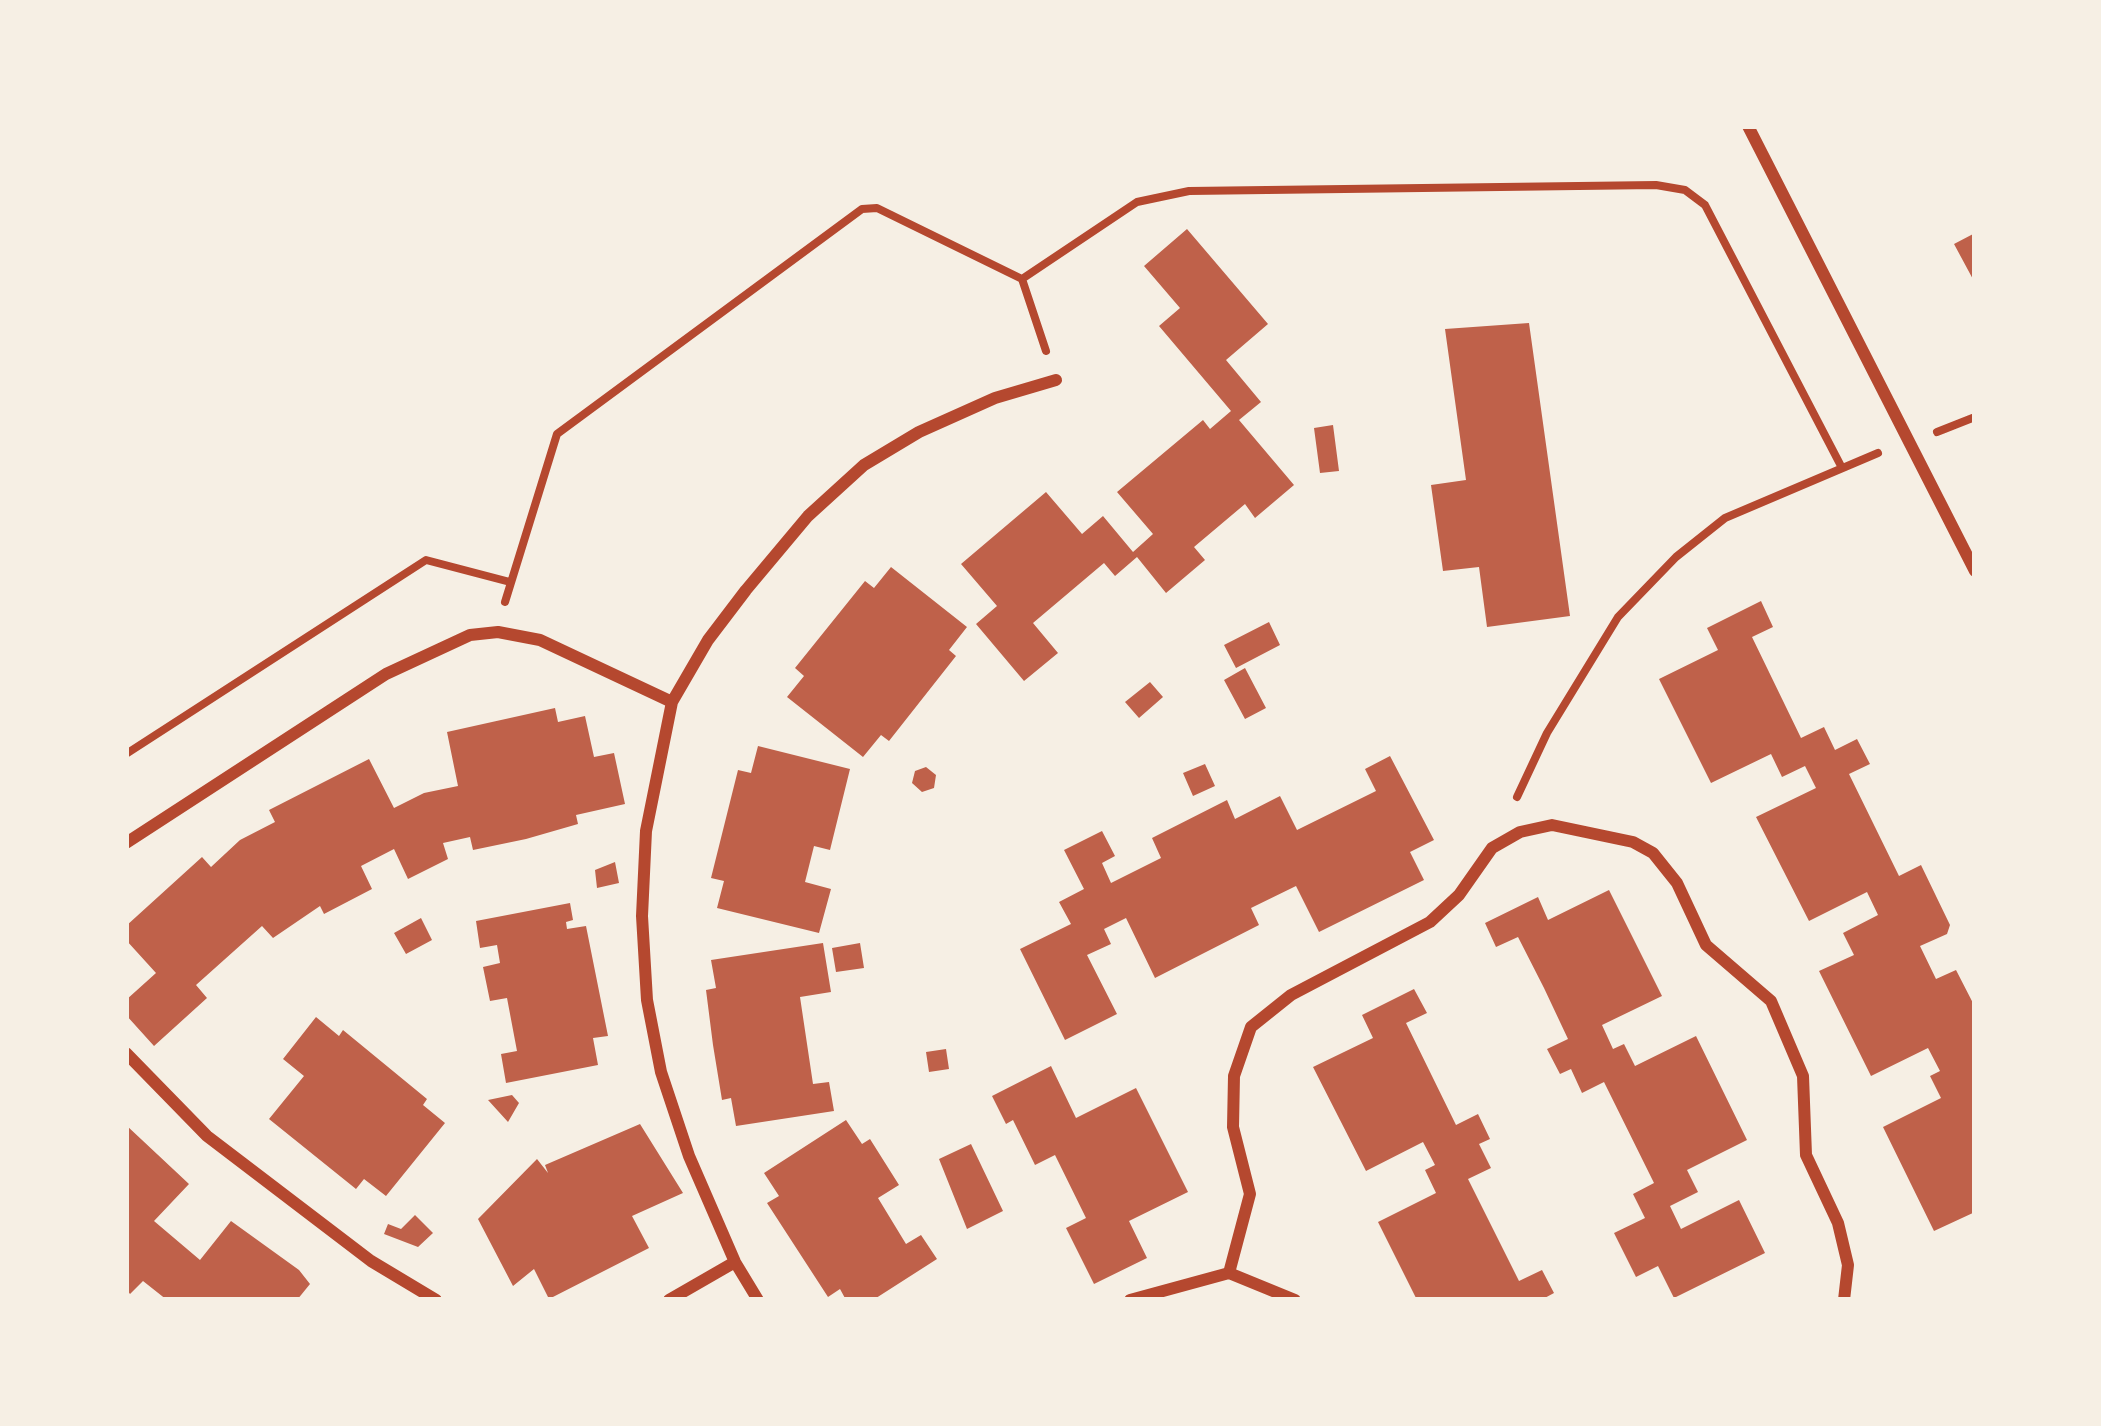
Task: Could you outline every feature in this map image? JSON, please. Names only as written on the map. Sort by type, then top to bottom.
[{"type":"street","points":[[1748,126],[1975,571]]},
{"type":"street","points":[[758,1300],[735,1262],[689,1156],[661,1072],[647,1000],[642,916],[646,831],[672,702],[708,640],[746,590],[808,516],[864,465],[920,432],[995,398],[1056,380]]},
{"type":"street","points":[[126,843],[386,674],[430,650],[498,632],[540,640],[586,658],[672,702]]},
{"type":"street","points":[[1229,1273],[1244,1233],[1250,1194],[1233,1127],[1234,1076],[1251,1027],[1291,995],[1430,922],[1460,895],[1492,848],[1520,832],[1552,825],[1634,842],[1653,853],[1677,883],[1706,945],[1771,1001],[1803,1076],[1806,1155],[1838,1223],[1848,1265],[1844,1300]]},
{"type":"street","points":[[126,1053],[207,1136],[371,1261],[436,1300]]},
{"type":"street","points":[[669,1300],[735,1262]]},
{"type":"street","points":[[1130,1300],[1229,1273],[1294,1300]]},
{"type":"path","points":[[1022,279],[1137,202],[1189,191],[1656,184],[1685,190],[1705,205],[1841,466]]},
{"type":"path","points":[[498,632],[557,434],[862,209],[877,208],[1022,279],[1056,380]]},
{"type":"path","points":[[1492,848],[1547,733],[1618,616],[1676,557],[1725,518],[1841,466],[1975,417]]},
{"type":"path","points":[[126,754],[426,560],[510,581]]},
{"type":"building","points":[[1187,229],[1268,324],[1226,360],[1261,402],[1239,420],[1294,485],[1255,518],[1245,504],[1194,547],[1205,560],[1166,593],[1137,557],[1115,576],[1104,563],[1033,623],[1058,653],[1024,681],[976,624],[997,606],[961,564],[1046,492],[1082,534],[1103,516],[1133,552],[1153,534],[1117,492],[1203,420],[1210,429],[1231,411],[1159,326],[1180,308],[1144,266]]},
{"type":"building","points":[[1975,233],[1975,283],[1954,244]]},
{"type":"building","points":[[1529,323],[1570,616],[1487,627],[1479,567],[1443,571],[1431,485],[1466,480],[1445,329]]},
{"type":"building","points":[[1333,425],[1339,471],[1320,473],[1314,428]]},
{"type":"building","points":[[891,567],[967,627],[949,650],[956,656],[889,741],[881,735],[863,757],[787,697],[804,676],[795,668],[865,581],[874,588]]},
{"type":"building","points":[[1761,601],[1773,627],[1752,637],[1801,738],[1824,727],[1835,750],[1857,739],[1870,764],[1849,774],[1899,876],[1921,865],[1950,925],[1947,934],[1920,946],[1936,979],[1956,970],[1975,1007],[1975,1212],[1934,1231],[1883,1127],[1941,1098],[1930,1076],[1940,1071],[1928,1048],[1871,1076],[1819,971],[1854,955],[1843,933],[1878,915],[1867,892],[1809,921],[1756,817],[1816,788],[1805,766],[1782,777],[1771,754],[1711,783],[1659,679],[1718,650],[1707,628]]},
{"type":"building","points":[[1269,622],[1280,645],[1236,668],[1224,645]]},
{"type":"building","points":[[1245,668],[1266,708],[1245,719],[1224,680]]},
{"type":"building","points":[[1150,682],[1163,697],[1139,718],[1125,702]]},
{"type":"building","points":[[555,708],[558,722],[585,716],[594,757],[614,753],[625,804],[576,815],[578,824],[526,839],[473,850],[470,837],[443,843],[448,859],[408,879],[394,849],[361,866],[372,889],[324,914],[320,906],[273,938],[262,926],[196,985],[207,998],[154,1046],[126,1015],[126,1000],[156,973],[126,940],[126,926],[202,857],[211,867],[240,840],[275,822],[269,810],[369,759],[394,808],[424,793],[458,786],[447,732]]},
{"type":"building","points":[[758,746],[850,769],[830,850],[814,846],[805,882],[831,889],[819,933],[717,908],[724,881],[711,878],[738,770],[751,773]]},
{"type":"building","points":[[1390,756],[1434,840],[1410,852],[1424,880],[1319,932],[1296,886],[1251,908],[1259,925],[1155,978],[1126,918],[1104,929],[1111,944],[1087,955],[1117,1014],[1065,1040],[1020,949],[1071,924],[1059,902],[1084,889],[1064,850],[1102,831],[1115,856],[1102,863],[1111,883],[1161,858],[1152,838],[1227,800],[1235,819],[1280,796],[1297,830],[1376,791],[1365,769]]},
{"type":"building","points":[[1205,764],[1215,786],[1193,796],[1183,773]]},
{"type":"building","points":[[926,767],[936,775],[934,788],[922,792],[912,783],[915,771]]},
{"type":"building","points":[[615,862],[619,883],[597,888],[595,870]]},
{"type":"building","points":[[1609,890],[1662,996],[1602,1025],[1613,1049],[1624,1044],[1635,1066],[1696,1036],[1747,1140],[1687,1170],[1698,1192],[1670,1206],[1681,1229],[1739,1200],[1765,1253],[1674,1298],[1658,1266],[1636,1277],[1614,1233],[1645,1218],[1633,1194],[1654,1183],[1604,1082],[1582,1093],[1571,1069],[1560,1074],[1547,1049],[1568,1039],[1544,988],[1518,937],[1496,947],[1485,923],[1538,897],[1548,920]]},
{"type":"building","points":[[570,903],[573,920],[566,922],[567,929],[586,926],[608,1036],[593,1038],[598,1065],[506,1083],[501,1054],[517,1051],[507,998],[490,1001],[483,967],[500,963],[497,945],[480,948],[476,921]]},
{"type":"building","points":[[421,918],[432,940],[406,954],[394,933]]},
{"type":"building","points":[[823,943],[831,992],[800,997],[813,1084],[829,1082],[834,1111],[736,1126],[731,1098],[722,1100],[713,1045],[706,990],[716,988],[711,960]]},
{"type":"building","points":[[860,943],[864,968],[836,972],[832,948]]},
{"type":"building","points":[[1414,989],[1427,1013],[1406,1023],[1456,1125],[1478,1114],[1490,1139],[1479,1144],[1491,1168],[1468,1179],[1519,1281],[1542,1270],[1554,1293],[1541,1300],[1417,1300],[1378,1222],[1436,1193],[1425,1170],[1435,1165],[1423,1142],[1366,1171],[1313,1067],[1373,1038],[1362,1015]]},
{"type":"building","points":[[316,1017],[339,1036],[343,1030],[427,1099],[423,1105],[445,1123],[386,1196],[364,1179],[356,1189],[269,1119],[304,1076],[283,1059]]},
{"type":"building","points":[[946,1049],[949,1069],[929,1072],[926,1052]]},
{"type":"building","points":[[1051,1066],[1076,1118],[1136,1088],[1188,1192],[1129,1221],[1147,1258],[1094,1284],[1066,1228],[1086,1218],[1055,1155],[1035,1165],[1013,1120],[1006,1124],[992,1096]]},
{"type":"building","points":[[512,1095],[519,1103],[508,1122],[488,1100]]},
{"type":"building","points":[[846,1120],[862,1144],[870,1139],[899,1185],[878,1198],[906,1244],[921,1235],[937,1259],[873,1300],[846,1300],[840,1289],[828,1297],[767,1203],[779,1196],[764,1173]]},
{"type":"building","points":[[640,1124],[683,1193],[632,1216],[649,1248],[549,1299],[534,1269],[513,1286],[478,1219],[537,1159],[548,1173],[545,1165]]},
{"type":"building","points":[[126,1125],[189,1184],[154,1221],[200,1260],[231,1221],[299,1270],[310,1284],[297,1300],[167,1300],[143,1281],[130,1294],[126,1289]]},
{"type":"building","points":[[971,1144],[1003,1211],[967,1229],[939,1159]]},
{"type":"building","points":[[415,1215],[433,1233],[418,1247],[384,1234],[388,1224],[401,1229]]}]
